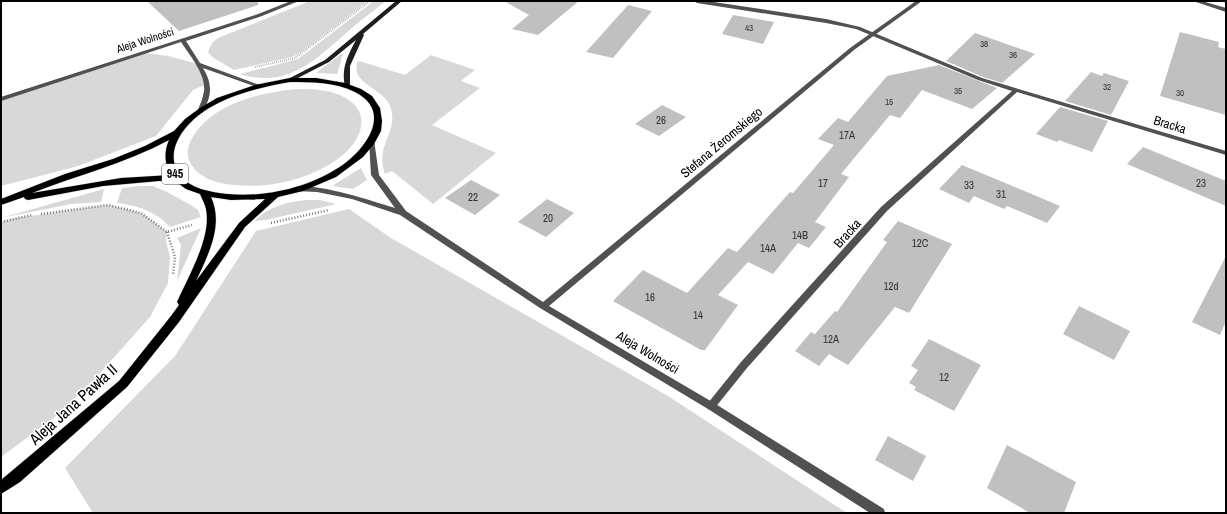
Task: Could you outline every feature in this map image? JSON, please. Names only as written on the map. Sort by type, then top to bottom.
[{"type":"main road","points":[[290,80],[327,60],[399,1]]},
{"type":"main road","points":[[348,86],[345,76],[347,62],[363,32]]},
{"type":"main road","name":"945","points":[[2,201],[68,176],[116,161],[148,148],[178,132],[200,112],[227,97],[258,86],[290,80],[322,80],[348,86],[362,93],[373,102],[378,114],[378,127],[372,141],[360,155],[343,168],[321,180],[295,190],[276,194],[237,197],[204,192],[185,184],[178,178],[171,168],[169,156],[171,143],[178,132]]},
{"type":"main road","name":"945","points":[[2,201],[114,182],[157,177],[178,178]]},
{"type":"main road","name":"Aleja Jana Pawła II","points":[[175,319],[208,236],[211,210],[204,192]]},
{"type":"main road","name":"Aleja Jana Pawła II","points":[[1,488],[15,478],[123,384],[175,319],[242,225],[276,194]]},
{"type":"street","name":"Aleja Wolności","points":[[1,99],[182,41],[260,15],[296,1]]},
{"type":"street","name":"Bracka","points":[[697,1],[826,21],[874,33],[966,74],[1226,153]]},
{"type":"street","name":"Stefana Żeromskiego","points":[[542,306],[784,104],[874,33],[919,1]]},
{"type":"street","points":[[1196,1],[1226,10]]},
{"type":"street","points":[[182,41],[198,64],[208,84],[205,100],[200,112]]},
{"type":"street","points":[[198,64],[258,86]]},
{"type":"street","name":"Bracka","points":[[711,406],[744,365],[884,209],[1016,90]]},
{"type":"street","name":"Aleja Wolności","points":[[372,141],[375,175],[403,213]]},
{"type":"street","name":"Aleja Wolności","points":[[295,190],[317,190],[353,198],[403,213],[542,306],[711,406],[880,513]]},
{"type":"path","points":[[253,68],[295,58],[371,1]]},
{"type":"path","points":[[1,222],[16,218],[108,205],[141,213],[167,232],[175,257],[172,282]]},
{"type":"path","points":[[269,224],[330,209]]},
{"type":"path","points":[[167,232],[193,225]]},
{"type":"shaded area","points":[[310,1],[368,1],[300,53],[292,57],[234,70],[212,57],[208,52],[212,43],[218,38]]},
{"type":"shaded area","points":[[374,1],[386,1],[328,49],[302,68],[289,74],[274,78],[258,78],[240,74],[298,59]]},
{"type":"shaded area","points":[[145,53],[168,56],[198,64],[207,84],[193,90],[156,136],[78,166],[1,186],[1,99]]},
{"type":"shaded area","points":[[343,54],[337,74],[316,73]]},
{"type":"shaded area","points":[[431,55],[475,70],[461,81],[480,88],[432,125],[496,153],[433,204],[392,171],[385,174],[382,164],[384,146],[392,124],[390,106],[381,95],[363,81],[356,70],[357,63],[359,61],[405,75]]},
{"type":"shaded area","points":[[295,89],[331,92],[342,96],[357,108],[361,116],[360,131],[351,147],[333,162],[320,170],[293,180],[249,186],[210,180],[199,173],[191,164],[188,157],[190,142],[203,124],[214,115],[226,107],[253,97],[267,93]]},
{"type":"shaded area","points":[[361,168],[367,180],[353,189],[332,186]]},
{"type":"shaded area","points":[[153,186],[165,191],[198,210],[201,217],[170,227],[164,221],[146,210],[117,203],[122,188]]},
{"type":"shaded area","points":[[104,189],[101,202],[71,204],[1,218]]},
{"type":"shaded area","points":[[306,200],[320,200],[336,204],[266,220],[254,221],[266,212],[278,206]]},
{"type":"shaded area","points":[[108,205],[141,213],[167,232],[166,241],[170,257],[168,283],[150,317],[100,373],[60,413],[1,457],[1,222],[16,218]]},
{"type":"shaded area","points":[[349,209],[391,238],[668,396],[847,513],[93,513],[65,468],[175,356],[256,231]]},
{"type":"shaded area","points":[[201,228],[177,281],[181,245],[177,238]]},
{"type":"building","points":[[147,1],[258,1],[258,5],[179,31]]},
{"type":"building","points":[[504,1],[579,1],[538,35],[512,29],[529,15]]},
{"type":"building","points":[[628,5],[652,11],[613,58],[586,52]]},
{"type":"building","points":[[733,15],[774,22],[763,44],[722,34]]},
{"type":"building","points":[[1180,32],[1219,42],[1218,47],[1226,49],[1226,115],[1160,96]]},
{"type":"building","points":[[975,33],[1035,54],[1002,83],[983,77],[946,61]]},
{"type":"building","points":[[939,65],[997,88],[972,109],[922,90],[900,118],[890,115],[841,174],[849,177],[815,222],[826,227],[809,248],[798,243],[773,274],[748,262],[718,295],[738,305],[705,350],[701,350],[613,301],[643,270],[687,293],[728,248],[737,252],[790,192],[793,193],[834,145],[818,139],[838,118],[848,122],[887,76]]},
{"type":"building","points":[[1091,72],[1102,76],[1104,73],[1129,81],[1111,115],[1065,101]]},
{"type":"building","points":[[662,105],[686,117],[659,136],[635,124]]},
{"type":"building","points":[[1060,107],[1108,121],[1092,152],[1059,140],[1057,142],[1036,134]]},
{"type":"building","points":[[1143,147],[1226,181],[1226,206],[1127,164]]},
{"type":"building","points":[[962,165],[1060,206],[1047,223],[1007,206],[1004,209],[974,196],[969,203],[939,189]]},
{"type":"building","points":[[471,180],[500,195],[475,215],[445,198]]},
{"type":"building","points":[[547,199],[574,213],[546,237],[518,222]]},
{"type":"building","points":[[898,221],[952,244],[909,313],[895,307],[848,365],[829,354],[819,366],[795,351],[811,332],[815,334],[835,311],[837,312],[887,242],[883,240]]},
{"type":"building","points":[[1226,256],[1226,321],[1220,335],[1192,322]]},
{"type":"building","points":[[1079,306],[1130,331],[1114,360],[1063,334]]},
{"type":"building","points":[[929,339],[981,365],[954,411],[914,390],[916,387],[909,383],[918,370],[911,366]]},
{"type":"building","points":[[888,436],[926,456],[913,481],[875,460]]},
{"type":"building","points":[[1007,445],[1076,482],[1064,513],[1030,513],[987,488]]}]
